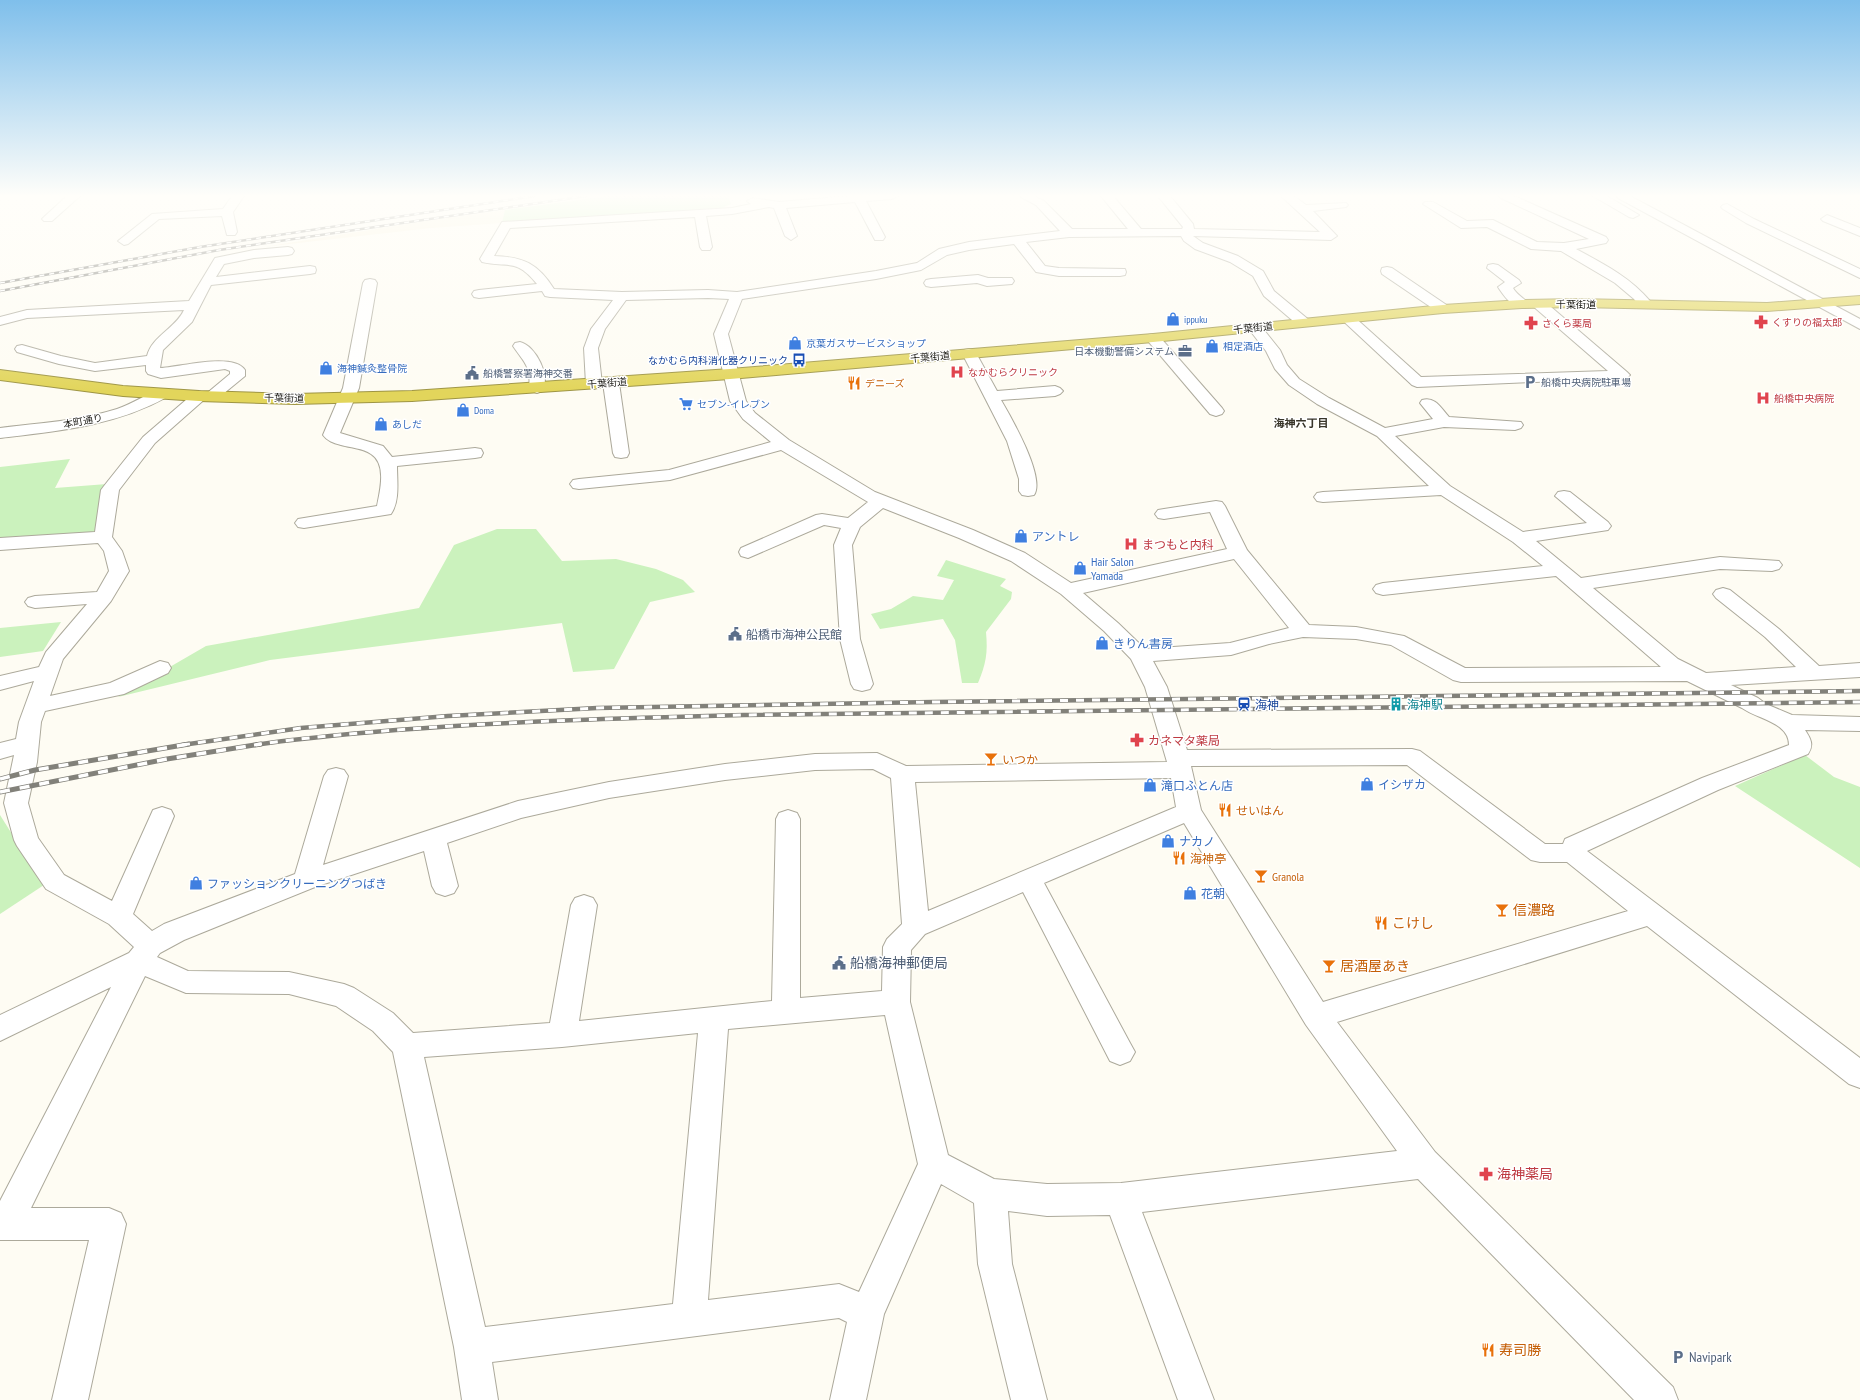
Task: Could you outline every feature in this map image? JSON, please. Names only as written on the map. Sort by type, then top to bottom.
[{"type":"highway","name":"千葉街道","points":[[0,375],[123,391],[162,394],[295,399],[412,396],[730,374],[1153,338],[1443,309],[1522,304],[1645,304],[1760,307],[1823,304],[1860,300]]},
{"type":"street","points":[[218,261],[193,305],[187,319],[156,349],[153,360],[153,371],[161,373],[225,365],[235,367],[238,370],[237,376],[205,396],[149,440],[110,490],[103,536],[113,551],[119,571],[104,597],[53,657],[30,722],[27,744],[8,807],[17,813],[26,840],[54,882],[118,917],[145,953],[186,982],[289,983],[344,996],[383,1022],[408,1046],[472,1347],[480,1400]]},
{"type":"street","points":[[514,261],[525,264],[532,270],[550,293],[622,296],[708,294],[737,296],[876,275],[921,266],[928,261]]},
{"type":"street","points":[[1035,261],[1041,269],[1059,272],[1120,272]]},
{"type":"street","points":[[1238,261],[1258,274],[1269,293],[1304,323]]},
{"type":"street","points":[[1587,261],[1639,295],[1645,304]]},
{"type":"street","points":[[1735,261],[1823,304],[1860,325]]},
{"type":"street","points":[[1765,261],[1821,290],[1823,304]]},
{"type":"street","points":[[1834,261],[1860,274]]},
{"type":"street","points":[[916,267],[933,290],[978,279],[987,282],[1007,281]]},
{"type":"street","points":[[1493,268],[1514,283],[1505,287],[1512,297],[1522,304]]},
{"type":"street","points":[[207,282],[310,270]]},
{"type":"street","points":[[1387,271],[1443,309]]},
{"type":"street","points":[[1745,276],[1778,293],[1823,304]]},
{"type":"street","points":[[304,524],[385,510],[389,488],[388,462],[377,451],[354,443],[338,440],[331,435],[351,388],[370,283]]},
{"type":"street","points":[[479,294],[546,287]]},
{"type":"street","points":[[594,384],[591,348],[598,328],[622,296]]},
{"type":"street","points":[[737,296],[721,334],[738,401],[749,416],[783,444],[845,483],[880,501],[1018,557],[1068,590],[1111,627],[1140,656],[1156,687],[1179,764],[1189,811],[1316,1016],[1424,1163],[1660,1400]]},
{"type":"street","points":[[1347,318],[1417,382],[1622,376],[1539,304]]},
{"type":"street","points":[[0,322],[26,314],[193,305]]},
{"type":"street","points":[[1255,328],[1273,350],[1280,366],[1294,382],[1323,401],[1383,433],[1444,490],[1520,538],[1578,584],[1670,664],[1758,709],[1789,722],[1860,724]]},
{"type":"street","points":[[1153,338],[1216,412]]},
{"type":"street","points":[[520,346],[532,359],[538,380],[537,388]]},
{"type":"street","points":[[22,349],[59,360],[95,367],[153,360]]},
{"type":"street","points":[[970,353],[1015,441],[1024,463],[1028,479],[1028,491]]},
{"type":"street","points":[[611,383],[621,454]]},
{"type":"street","points":[[992,396],[1055,391]]},
{"type":"street","name":"本町通り","points":[[0,433],[53,426],[111,415],[149,402],[162,394]]},
{"type":"street","points":[[1428,403],[1444,422]]},
{"type":"street","points":[[1383,433],[1444,422],[1515,425]]},
{"type":"street","points":[[579,484],[616,488],[783,444]]},
{"type":"street","points":[[388,462],[475,453]]},
{"type":"street","points":[[1323,497],[1444,490]]},
{"type":"street","points":[[1520,538],[1602,526],[1564,496]]},
{"type":"street","points":[[862,684],[850,639],[843,545],[852,524],[880,501]]},
{"type":"street","points":[[1164,514],[1216,506],[1238,552],[1302,631]]},
{"type":"street","points":[[748,552],[822,519],[852,524]]},
{"type":"street","points":[[0,544],[103,536]]},
{"type":"street","points":[[1068,590],[1238,552]]},
{"type":"street","points":[[1578,584],[1720,563],[1772,565]]},
{"type":"street","points":[[1383,589],[1560,570]]},
{"type":"street","points":[[1723,594],[1772,633],[1815,674]]},
{"type":"street","points":[[35,602],[104,597]]},
{"type":"street","points":[[1140,656],[1231,649],[1265,639],[1302,631],[1356,633],[1396,640],[1461,676],[1697,677],[1815,674],[1860,670]]},
{"type":"street","points":[[36,706],[116,689],[160,668]]},
{"type":"street","points":[[0,683],[48,671]]},
{"type":"street","points":[[1789,722],[1800,740],[1800,748],[1710,784],[1574,846],[1574,853],[1580,860],[1860,1075]]},
{"type":"street","points":[[0,751],[27,744]]},
{"type":"street","points":[[0,1029],[145,953],[174,932],[306,880],[518,810],[609,790],[725,772],[815,762],[877,761],[902,774],[1412,757],[1540,853],[1574,853]]},
{"type":"street","points":[[902,774],[916,927]]},
{"type":"street","points":[[306,880],[336,776]]},
{"type":"street","points":[[848,1400],[867,1313],[934,1164],[896,1002],[897,947],[916,927],[1189,811]]},
{"type":"street","points":[[118,917],[162,816]]},
{"type":"street","points":[[786,1010],[788,819]]},
{"type":"street","points":[[433,837],[445,886]]},
{"type":"street","points":[[1029,879],[1120,1052]]},
{"type":"street","points":[[562,1035],[584,905]]},
{"type":"street","points":[[1316,1016],[1651,915]]},
{"type":"street","points":[[70,1400],[108,1224],[3,1224],[145,953]]},
{"type":"street","points":[[408,1046],[562,1035],[786,1010],[896,1002]]},
{"type":"street","points":[[690,1320],[714,1019]]},
{"type":"street","points":[[934,1164],[990,1194],[1047,1200],[1121,1199],[1424,1163]]},
{"type":"street","points":[[990,1194],[995,1264],[1018,1349],[1029,1400]]},
{"type":"street","points":[[1121,1199],[1196,1400]]},
{"type":"street","points":[[472,1347],[839,1301],[867,1313]]},
{"type":"green space","points":[[70,459],[55,488],[107,484],[94,534],[0,539],[0,467]]},
{"type":"green space","points":[[497,529],[536,529],[562,561],[616,559],[656,569],[683,580],[695,592],[650,602],[614,669],[573,672],[562,623],[270,660],[118,697],[206,646],[419,608],[454,545]]},
{"type":"green space","points":[[946,560],[1006,579],[1000,586],[1012,592],[1011,599],[986,632],[986,658],[978,683],[962,683],[955,640],[943,619],[880,629],[871,614],[891,609],[913,596],[943,600],[954,580],[937,576]]},
{"type":"green space","points":[[61,622],[43,651],[0,657],[0,628]]},
{"type":"green space","points":[[1805,755],[1834,777],[1860,787],[1860,868],[1735,786]]},
{"type":"green space","points":[[0,815],[44,885],[0,914]]},
{"type":"railway","points":[[0,283],[120,261]]},
{"type":"railway","points":[[0,291],[158,261]]},
{"type":"railway","points":[[189,744],[301,728],[448,716],[597,708],[933,702],[1860,691]]},
{"type":"railway","points":[[261,744],[325,736],[483,724],[700,716],[1860,702]]},
{"type":"railway","points":[[0,779],[35,770],[189,744]]},
{"type":"railway","points":[[182,745],[189,744]]},
{"type":"railway","points":[[0,792],[167,759],[261,744]]},
{"type":"railway","points":[[254,745],[261,744]]},
{"type":"place","name":"ippuku","points":[[1173,319]]},
{"type":"place","name":"くすりの福太郎","points":[[1761,322]]},
{"type":"place","name":"さくら薬局","points":[[1531,323]]},
{"type":"place","name":"京葉ガスサービスショップ","points":[[795,343]]},
{"type":"place","name":"相定酒店","points":[[1212,346]]},
{"type":"place","name":"日本機動警備システム","points":[[1185,351]]},
{"type":"place","name":"なかむら内科消化器クリニック","points":[[799,360]]},
{"type":"place","name":"海神鍼灸整骨院","points":[[326,368]]},
{"type":"place","name":"なかむらクリニック","points":[[957,372]]},
{"type":"place","name":"船橋警察署海神交番","points":[[472,373]]},
{"type":"place","name":"船橋中央病院駐車場","points":[[1530,382]]},
{"type":"place","name":"デニーズ","points":[[854,383]]},
{"type":"place","name":"船橋中央病院","points":[[1763,398]]},
{"type":"place","name":"セブン-イレブン","points":[[686,404]]},
{"type":"place","name":"Doma","points":[[463,410]]},
{"type":"place","name":"あしだ","points":[[381,424]]},
{"type":"place","name":"アントレ","points":[[1021,536]]},
{"type":"place","name":"まつもと内科","points":[[1131,544]]},
{"type":"place","name":"Hair Salon Yamada","points":[[1080,568]]},
{"type":"place","name":"船橋市海神公民館","points":[[735,634]]},
{"type":"place","name":"きりん書房","points":[[1102,643]]},
{"type":"place","name":"海神","points":[[1244,704]]},
{"type":"place","name":"海神駅","points":[[1396,704]]},
{"type":"place","name":"カネマタ薬局","points":[[1137,740]]},
{"type":"place","name":"いつか","points":[[991,759]]},
{"type":"place","name":"イシザカ","points":[[1367,784]]},
{"type":"place","name":"滝口ふとん店","points":[[1150,785]]},
{"type":"place","name":"せいはん","points":[[1225,810]]},
{"type":"place","name":"ナカノ","points":[[1168,841]]},
{"type":"place","name":"海神亭","points":[[1179,858]]},
{"type":"place","name":"Granola","points":[[1261,876]]},
{"type":"place","name":"ファッションクリーニングつばき","points":[[196,883]]},
{"type":"place","name":"花朝","points":[[1190,893]]},
{"type":"place","name":"信濃路","points":[[1502,910]]},
{"type":"place","name":"こけし","points":[[1381,923]]},
{"type":"place","name":"船橋海神郵便局","points":[[839,963]]},
{"type":"place","name":"居酒屋あき","points":[[1329,966]]},
{"type":"place","name":"海神薬局","points":[[1486,1174]]},
{"type":"place","name":"寿司勝","points":[[1488,1350]]},
{"type":"place","name":"Navipark","points":[[1678,1357]]},
{"type":"district","name":"海神六丁目","points":[[1301,423]]}]
